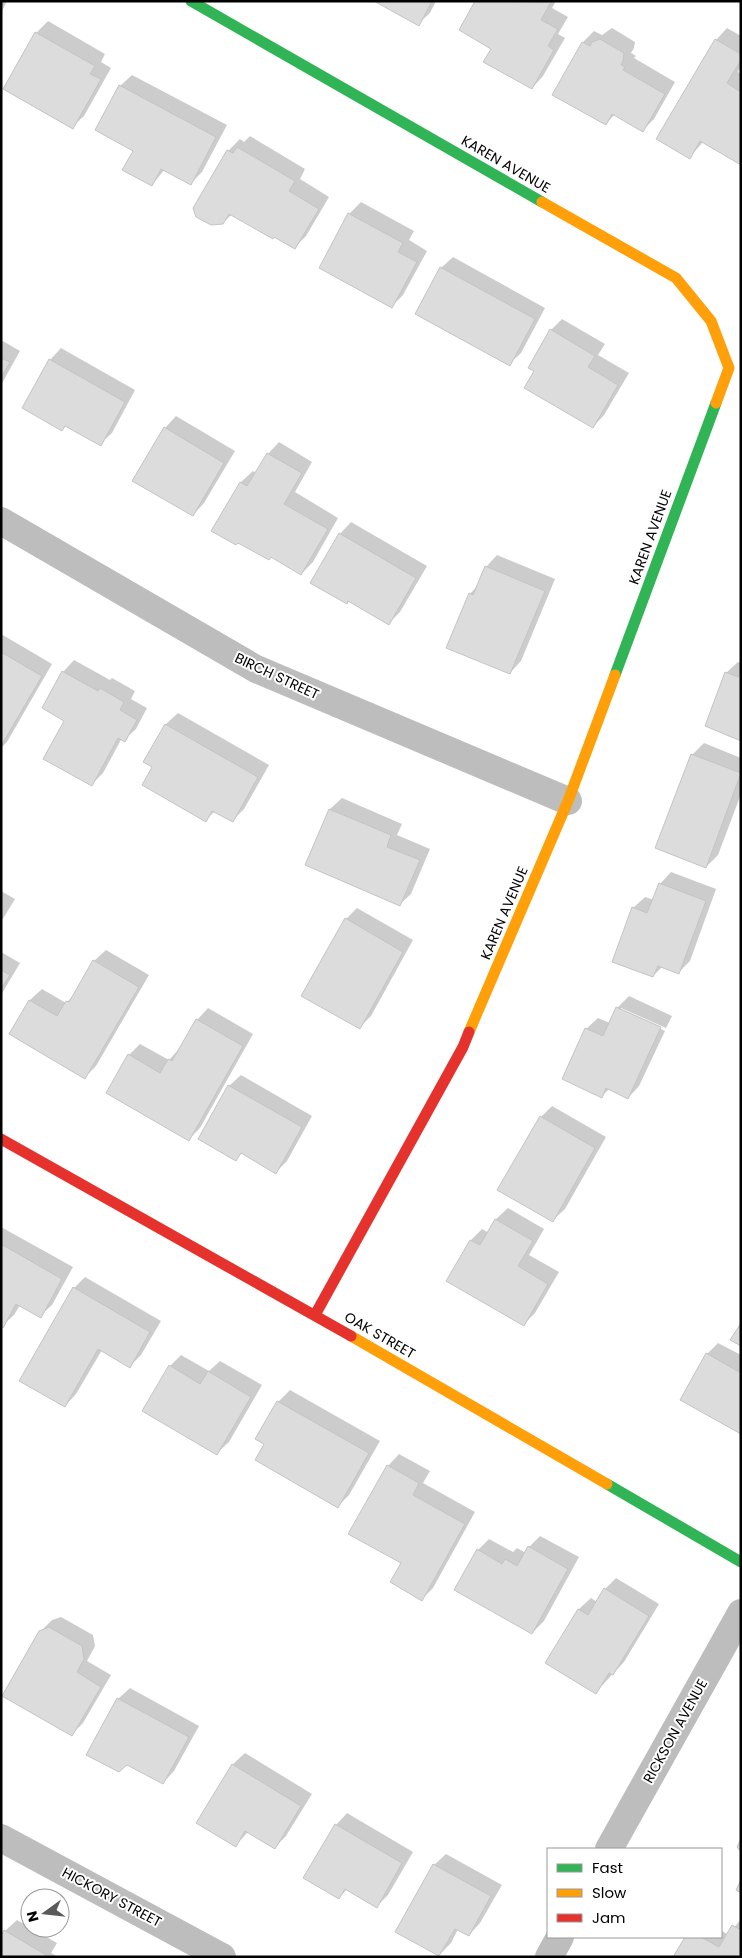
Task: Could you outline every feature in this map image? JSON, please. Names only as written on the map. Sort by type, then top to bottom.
[{"type":"street","name":"KAREN AVENUE","points":[[190,1],[676,278],[711,321],[729,368],[568,801],[463,1047],[315,1315]]},
{"type":"street","name":"BIRCH STREET","points":[[1,521],[256,669],[568,801]]},
{"type":"street","name":"OAK STREET","points":[[1,1139],[315,1315],[741,1562]]},
{"type":"street","name":"RICKSON AVENUE","points":[[610,1848],[741,1613]]},
{"type":"street","name":"HICKORY STREET","points":[[1,1838],[222,1957]]},
{"type":"street","points":[[549,1957],[559,1938]]},
{"type":"building","points":[[374,1],[432,1],[419,26]]},
{"type":"building","points":[[475,1],[551,2],[541,20],[558,29],[548,46],[554,50],[532,89],[483,62],[491,49],[459,30]]},
{"type":"building","points":[[35,32],[95,66],[90,74],[101,79],[73,129],[3,89]]},
{"type":"building","points":[[600,39],[624,53],[621,65],[625,67],[623,70],[665,94],[643,132],[612,114],[606,125],[552,95],[582,42],[590,46],[592,42]]},
{"type":"building","points":[[715,39],[741,54],[741,60],[727,83],[741,92],[741,165],[700,141],[690,159],[656,139]]},
{"type":"building","points":[[119,85],[216,137],[191,185],[161,169],[152,186],[122,170],[133,151],[95,130]]},
{"type":"building","points":[[237,147],[295,181],[289,191],[319,209],[295,249],[229,214],[223,224],[211,225],[196,217],[193,208],[227,150],[233,153]]},
{"type":"building","points":[[348,213],[403,243],[398,252],[417,262],[392,308],[319,268]]},
{"type":"building","points":[[440,267],[535,319],[510,366],[415,314]]},
{"type":"building","points":[[550,329],[595,356],[588,367],[618,385],[593,428],[524,388],[534,371],[528,368]]},
{"type":"building","points":[[1,358],[10,362],[1,378]]},
{"type":"building","points":[[49,359],[125,402],[101,446],[65,426],[62,431],[22,408]]},
{"type":"building","points":[[164,427],[224,463],[193,516],[132,481]]},
{"type":"building","points":[[267,453],[302,473],[284,504],[328,529],[301,575],[271,557],[269,560],[211,531],[240,482],[247,486]]},
{"type":"building","points":[[339,533],[416,578],[389,625],[348,601],[347,604],[310,583]]},
{"type":"building","points":[[485,566],[545,591],[510,674],[446,648],[469,593],[473,595]]},
{"type":"building","points":[[1,652],[42,676],[1,746]]},
{"type":"building","points":[[741,670],[741,741],[705,726],[725,672],[738,677]]},
{"type":"building","points":[[62,671],[98,691],[100,688],[124,702],[120,710],[137,720],[125,742],[118,738],[92,786],[43,759],[64,721],[42,708]]},
{"type":"building","points":[[165,724],[258,777],[233,822],[212,811],[206,822],[142,785],[152,767],[143,762]]},
{"type":"building","points":[[691,754],[741,773],[706,868],[655,848]]},
{"type":"building","points":[[329,809],[391,835],[387,847],[420,860],[400,906],[305,865]]},
{"type":"building","points":[[659,883],[706,901],[679,974],[658,966],[653,977],[612,962],[632,907],[647,913]]},
{"type":"building","points":[[345,918],[403,952],[360,1029],[301,996]]},
{"type":"building","points":[[93,960],[139,987],[85,1079],[9,1034],[29,1000],[57,1016],[66,1001],[69,1002]]},
{"type":"building","points":[[1,970],[10,975],[1,989]]},
{"type":"building","points":[[616,1007],[661,1027],[628,1099],[606,1088],[602,1098],[562,1079],[585,1028],[603,1036]]},
{"type":"building","points":[[196,1019],[243,1046],[189,1141],[106,1093],[128,1054],[160,1073],[168,1059],[172,1061]]},
{"type":"building","points":[[228,1085],[302,1127],[276,1174],[241,1153],[236,1161],[198,1139]]},
{"type":"building","points":[[540,1116],[595,1148],[553,1222],[497,1190]]},
{"type":"building","points":[[495,1219],[533,1241],[518,1266],[548,1284],[524,1326],[446,1281],[470,1240],[480,1245]]},
{"type":"building","points":[[1,1244],[62,1279],[41,1318],[16,1304],[3,1328],[1,1327]]},
{"type":"building","points":[[73,1287],[150,1332],[130,1368],[98,1349],[65,1407],[19,1381]]},
{"type":"building","points":[[741,1323],[741,1346],[730,1340]]},
{"type":"building","points":[[706,1353],[741,1373],[741,1434],[680,1400]]},
{"type":"building","points":[[169,1365],[200,1384],[208,1371],[251,1397],[217,1455],[142,1411]]},
{"type":"building","points":[[277,1401],[369,1453],[338,1508],[255,1460],[264,1444],[255,1439]]},
{"type":"building","points":[[387,1465],[419,1483],[413,1495],[465,1524],[422,1601],[390,1582],[401,1563],[348,1534]]},
{"type":"building","points":[[528,1546],[568,1569],[532,1634],[454,1590],[477,1549],[502,1564],[505,1559],[517,1566]]},
{"type":"building","points":[[604,1588],[649,1616],[613,1675],[609,1673],[596,1694],[545,1663],[578,1609],[588,1615]]},
{"type":"building","points":[[49,1627],[82,1646],[84,1659],[77,1672],[101,1687],[72,1736],[2,1696],[39,1631]]},
{"type":"building","points":[[117,1698],[189,1737],[163,1784],[127,1765],[119,1772],[86,1755]]},
{"type":"building","points":[[232,1764],[301,1806],[275,1849],[245,1831],[236,1847],[196,1823]]},
{"type":"building","points":[[335,1824],[402,1863],[377,1908],[345,1889],[339,1899],[303,1878]]},
{"type":"building","points":[[741,1839],[741,1852],[737,1847]]},
{"type":"building","points":[[433,1864],[491,1896],[469,1936],[455,1929],[439,1956],[395,1932]]},
{"type":"building","points":[[741,1880],[741,1893],[736,1890]]},
{"type":"building","points":[[732,1925],[741,1930],[741,1957],[673,1957],[684,1938],[703,1938],[719,1947]]},
{"type":"building","points":[[4,1930],[46,1955],[45,1957],[1,1957],[1,1936]]},
{"type":"traffic: fast","points":[[191,1],[542,202]]},
{"type":"traffic: fast","points":[[615,675],[716,403]]},
{"type":"traffic: fast","points":[[607,1484],[741,1562]]},
{"type":"traffic: slow","points":[[542,202],[676,278],[711,321],[729,368],[716,403]]},
{"type":"traffic: slow","points":[[469,1032],[568,801],[615,675]]},
{"type":"traffic: slow","points":[[351,1336],[607,1484]]},
{"type":"traffic: jam","points":[[315,1315],[463,1047],[469,1032]]},
{"type":"traffic: jam","points":[[1,1139],[351,1336]]}]
